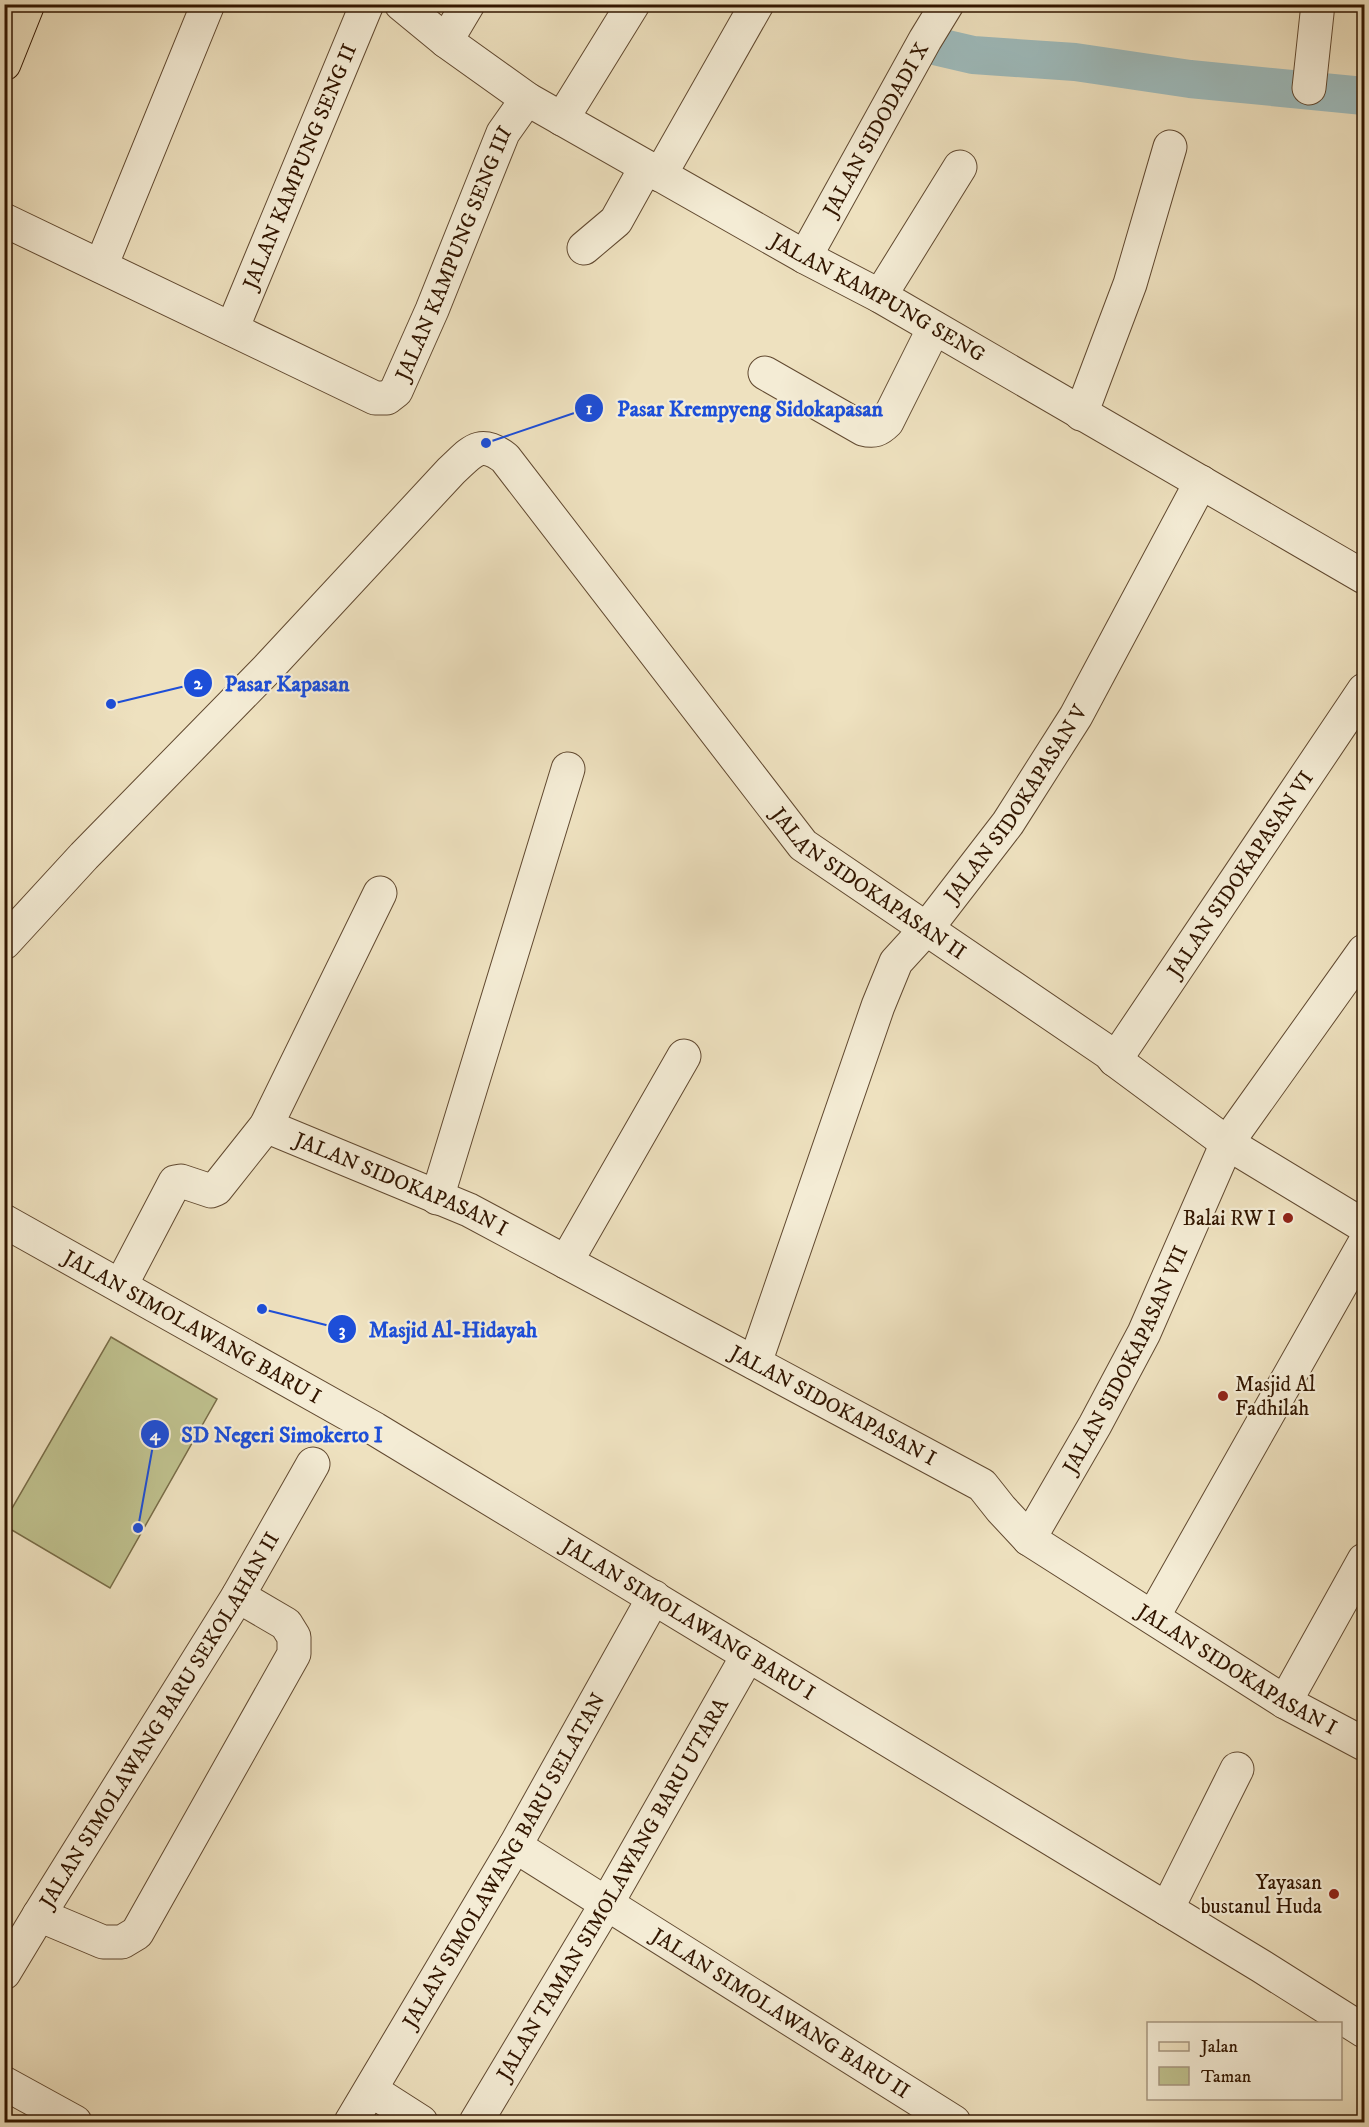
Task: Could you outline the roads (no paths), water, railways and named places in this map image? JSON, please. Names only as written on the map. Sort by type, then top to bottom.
[{"type":"main road","points":[[4,64],[28,4]]},
{"type":"street","points":[[101,266],[208,4]]},
{"type":"street","name":"JALAN KAMPUNG SENG II","points":[[232,328],[367,4]]},
{"type":"street","name":"JALAN KAMPUNG SENG","points":[[401,4],[446,41],[527,99],[805,257],[880,296],[1365,577]]},
{"type":"street","points":[[446,41],[468,4]]},
{"type":"street","points":[[561,119],[633,4]]},
{"type":"street","points":[[584,248],[616,221],[653,171],[757,4]]},
{"type":"street","name":"JALAN SIDODADI X","points":[[805,257],[925,40],[948,4]]},
{"type":"street","points":[[1309,88],[1318,4]]},
{"type":"street","name":"JALAN KAMPUNG SENG III","points":[[232,328],[375,398],[387,398],[396,391],[432,310],[503,133],[527,99]]},
{"type":"street","points":[[1081,414],[1131,284],[1170,147]]},
{"type":"street","points":[[880,296],[960,166]]},
{"type":"street","points":[[4,220],[232,328]]},
{"type":"street","points":[[765,373],[863,429],[872,431],[879,429],[887,422],[934,328]]},
{"type":"street","name":"JALAN SIDOKAPASAN II","points":[[4,943],[84,856],[268,668],[443,480],[469,454],[478,448],[487,447],[505,458],[803,845],[1109,1053],[1115,1060],[1227,1143],[1365,1226]]},
{"type":"street","name":"JALAN SIDOKAPASAN V","points":[[754,1363],[878,1006],[896,962],[927,928],[1008,823],[1076,716],[1201,482]]},
{"type":"street","name":"JALAN SIDOKAPASAN VI","points":[[1115,1060],[1365,690]]},
{"type":"street","points":[[437,1198],[568,769]]},
{"type":"street","points":[[121,1285],[175,1182],[181,1181],[211,1191],[216,1189],[266,1126],[380,893]]},
{"type":"street","name":"JALAN SIDOKAPASAN VII","points":[[1029,1539],[1095,1425],[1144,1333],[1227,1143],[1365,951]]},
{"type":"street","points":[[566,1262],[684,1056]]},
{"type":"street","name":"JALAN SIDOKAPASAN I","points":[[266,1126],[469,1210],[982,1485],[1000,1509],[1029,1539],[1285,1702],[1365,1744]]},
{"type":"street","name":"JALAN SIMOLAWANG BARU I","points":[[4,1221],[375,1429],[1365,2031]]},
{"type":"street","points":[[1153,1617],[1365,1244]]},
{"type":"street","name":"JALAN SIMOLAWANG BARU SEKOLAHAN II","points":[[4,1973],[238,1596],[313,1464]]},
{"type":"street","points":[[1285,1702],[1365,1560]]},
{"type":"street","points":[[39,1915],[103,1942],[122,1942],[137,1933],[294,1654],[294,1637],[286,1624],[238,1596]]},
{"type":"street","name":"JALAN SIMOLAWANG BARU SELATAN","points":[[351,2122],[515,1846],[654,1597]]},
{"type":"street","name":"JALAN TAMAN SIMOLAWANG BARU UTARA","points":[[476,2122],[608,1903],[748,1655]]},
{"type":"street","points":[[1167,1909],[1237,1769]]},
{"type":"street","name":"JALAN SIMOLAWANG BARU II","points":[[515,1846],[954,2122]]},
{"type":"street","points":[[4,2083],[75,2122]]},
{"type":"street","points":[[371,2090],[421,2122]]},
{"type":"waterway","points":[[930,45],[973,55],[1075,62],[1190,79],[1364,96]]},
{"type":"place","name":"Pasar Krempyeng Sidokapasan","points":[[486,443]]},
{"type":"place","name":"Pasar Kapasan","points":[[111,704]]},
{"type":"place","name":"Balai RW I","points":[[1288,1218]]},
{"type":"place","name":"Masjid Al-Hidayah","points":[[262,1309]]},
{"type":"place","name":"Masjid Al Fadhilah","points":[[1223,1396]]},
{"type":"place","name":"SD Negeri Simokerto I","points":[[138,1528]]},
{"type":"place","name":"Yayasan bustanul Huda","points":[[1334,1894]]}]
